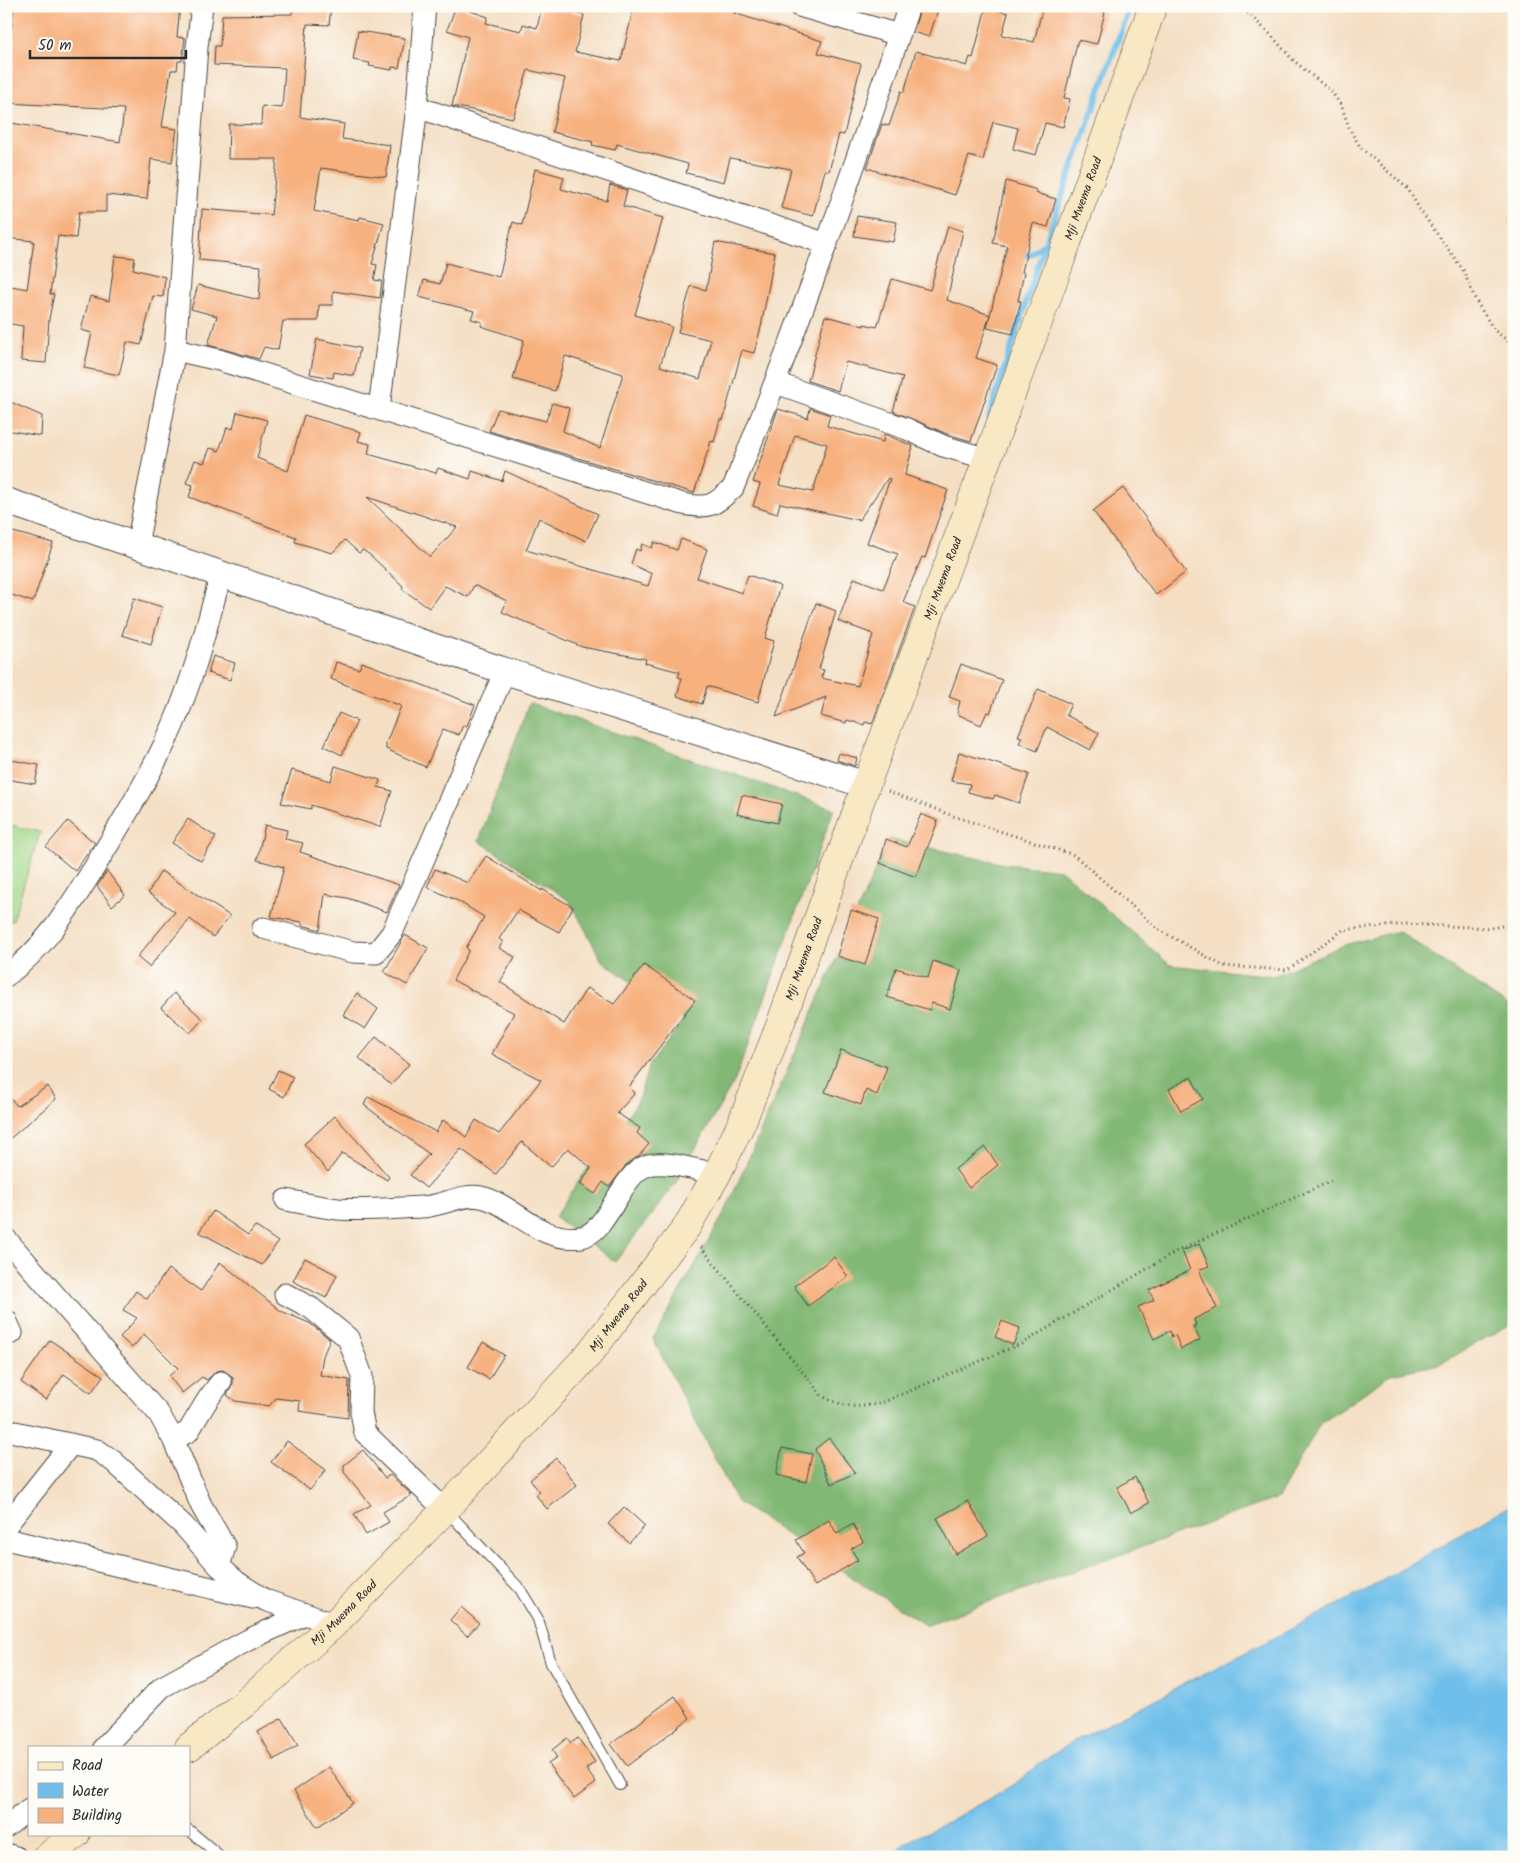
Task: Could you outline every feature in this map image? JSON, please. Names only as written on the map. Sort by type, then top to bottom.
[{"type":"main road","name":"Mji Mwema Road","points":[[190,1746],[245,1702],[334,1624],[445,1510],[588,1354],[686,1228],[717,1174],[742,1122],[777,1033],[1152,6]]},
{"type":"main road","points":[[47,1857],[73,1836]]},
{"type":"street","points":[[136,545],[176,350],[197,47],[202,6]]},
{"type":"street","points":[[379,409],[417,106],[425,6]]},
{"type":"street","points":[[799,6],[899,35]]},
{"type":"street","points":[[176,350],[219,360],[683,504],[703,508],[720,500],[733,488],[776,383],[827,244],[908,6]]},
{"type":"street","points":[[417,106],[827,244]]},
{"type":"street","points":[[776,383],[907,429],[943,446],[988,459]]},
{"type":"street","points":[[6,501],[505,671],[866,785]]},
{"type":"street","points":[[6,976],[46,940],[92,871],[146,780],[166,741],[187,689],[207,630],[222,574]]},
{"type":"street","points":[[263,928],[353,952],[376,953],[392,932],[505,671]]},
{"type":"street","points":[[286,1200],[339,1209],[423,1207],[478,1196],[542,1230],[560,1235],[580,1237],[588,1235],[598,1225],[635,1174],[646,1166],[669,1165],[717,1174]]},
{"type":"street","points":[[6,1239],[154,1408],[173,1440],[201,1505],[226,1546],[219,1566]]},
{"type":"street","points":[[285,1294],[311,1308],[348,1338],[362,1376],[361,1412],[365,1433],[445,1510]]},
{"type":"street","points":[[173,1440],[188,1432],[221,1382]]},
{"type":"street","points":[[6,1430],[97,1450],[113,1461],[184,1525],[219,1566],[237,1582],[265,1600]]},
{"type":"street","points":[[6,1526],[72,1444]]},
{"type":"street","points":[[6,1539],[265,1600],[334,1624]]},
{"type":"street","points":[[105,1746],[162,1686],[248,1640],[305,1614]]},
{"type":"street","points":[[6,1827],[28,1810]]},
{"type":"street","points":[[6,1854],[16,1857]]},
{"type":"lane","points":[[445,1510],[520,1589],[538,1619],[551,1663],[620,1785]]},
{"type":"lane","points":[[190,1831],[221,1857]]},
{"type":"path","points":[[1240,6],[1270,34],[1294,62],[1331,91],[1341,105],[1350,130],[1361,148],[1408,190],[1463,270],[1476,301],[1494,330],[1514,346]]},
{"type":"path","points":[[866,785],[892,792],[953,816],[1074,855],[1158,929],[1223,966],[1287,970],[1343,930],[1406,924],[1490,928],[1514,924]]},
{"type":"path","points":[[686,1228],[822,1396],[841,1405],[861,1408],[881,1404],[1023,1343],[1178,1251],[1331,1181]]},
{"type":"green space","points":[[529,703],[834,809],[735,1080],[675,1184],[615,1262],[555,1217],[578,1182],[637,1103],[649,1066],[684,1020],[602,961],[570,901],[479,841]]},
{"type":"green space","points":[[6,824],[40,832],[13,920],[6,924]]},
{"type":"green space","points":[[889,839],[1004,864],[1061,870],[1170,965],[1274,976],[1344,945],[1398,931],[1514,1010],[1514,1322],[1440,1364],[1391,1374],[1320,1424],[1278,1498],[925,1625],[737,1502],[653,1339],[726,1210]]},
{"type":"water","points":[[1514,1503],[1514,1857],[889,1857],[905,1843],[946,1823],[1015,1784],[1039,1764],[1072,1742],[1365,1591]]},
{"type":"building","points":[[14,6],[180,6],[177,37],[185,38],[182,61],[178,61],[177,70],[171,70],[162,127],[177,129],[172,162],[151,159],[147,199],[106,195],[106,212],[79,212],[76,238],[58,236],[50,294],[54,294],[49,319],[46,363],[21,361],[23,326],[6,323],[6,285],[27,289],[34,241],[6,238],[6,122],[120,142],[124,109],[6,103],[6,80]]},
{"type":"building","points":[[293,6],[331,6],[329,25],[307,24],[300,117],[344,124],[342,139],[390,145],[386,177],[321,168],[314,211],[359,220],[360,217],[384,223],[372,264],[377,265],[374,280],[382,281],[380,298],[333,291],[333,305],[319,305],[318,321],[283,321],[278,350],[264,347],[259,359],[208,345],[217,316],[191,309],[198,285],[259,300],[261,266],[199,260],[202,209],[271,215],[277,159],[228,159],[229,124],[261,125],[262,106],[282,108],[285,68],[214,65],[215,46],[220,46],[222,15],[292,14]]},
{"type":"building","points":[[456,6],[488,17],[486,23],[521,31],[523,24],[537,28],[542,6],[584,15],[575,52],[621,61],[634,6],[736,6],[734,13],[822,41],[818,53],[861,64],[844,135],[839,134],[829,171],[825,170],[813,216],[781,208],[791,169],[730,158],[724,182],[686,173],[688,164],[617,144],[615,150],[592,145],[593,142],[552,132],[565,78],[528,70],[513,118],[452,106],[468,37],[447,30]]},
{"type":"building","points":[[921,6],[938,10],[929,37],[913,32]]},
{"type":"building","points":[[1043,6],[1079,6],[1105,12],[1097,44],[1078,40],[1064,98],[1070,99],[1063,127],[1045,123],[1036,155],[1013,149],[1018,128],[993,122],[983,160],[969,156],[955,195],[867,168],[882,124],[889,126],[901,91],[904,92],[916,51],[967,66],[970,57],[973,58],[986,7],[1008,13],[1002,35],[1034,42]]},
{"type":"building","points":[[358,31],[405,38],[399,68],[392,67],[392,70],[369,66],[370,63],[353,60]]},
{"type":"building","points":[[535,169],[564,177],[561,189],[607,201],[610,185],[627,190],[623,206],[663,218],[635,315],[672,327],[660,366],[700,379],[711,340],[678,332],[691,286],[706,290],[715,242],[775,253],[761,327],[754,353],[742,350],[723,420],[720,419],[714,442],[711,441],[694,493],[489,431],[498,409],[546,421],[552,403],[569,408],[563,431],[600,448],[623,374],[565,356],[555,391],[513,379],[524,340],[481,326],[482,322],[471,319],[474,311],[419,297],[424,280],[440,284],[446,263],[499,277],[513,222],[522,225]]},
{"type":"building","points":[[1006,181],[1037,190],[1036,193],[1056,199],[1048,227],[1033,223],[1022,272],[1024,273],[1018,301],[1021,301],[1013,334],[987,328],[1007,246],[993,243]]},
{"type":"building","points":[[857,216],[897,222],[893,242],[854,236]]},
{"type":"building","points":[[948,226],[963,231],[947,300],[990,315],[976,358],[997,365],[971,441],[947,434],[893,411],[903,377],[846,362],[838,391],[808,381],[825,316],[864,326],[864,324],[877,327],[892,279],[930,290]]},
{"type":"building","points":[[115,256],[135,258],[133,269],[165,277],[163,297],[153,296],[141,345],[127,342],[119,375],[84,368],[92,333],[81,330],[90,296],[109,301]]},
{"type":"building","points":[[317,339],[360,348],[354,376],[334,372],[333,378],[310,374]]},
{"type":"building","points":[[6,400],[42,416],[41,436],[6,430]]},
{"type":"building","points":[[810,408],[830,415],[827,426],[883,442],[884,434],[913,446],[905,475],[948,490],[925,558],[922,557],[903,602],[915,607],[872,724],[865,722],[864,725],[847,720],[846,723],[821,716],[826,697],[776,717],[816,603],[836,611],[819,669],[824,670],[821,678],[858,686],[873,634],[838,621],[854,578],[883,589],[898,554],[867,543],[890,479],[888,478],[859,520],[780,503],[777,514],[753,506],[760,484],[753,482],[778,409],[808,418]],"holes":[[[795,435],[827,444],[813,492],[779,485]]]},
{"type":"building","points":[[237,412],[267,420],[257,458],[288,471],[304,415],[361,432],[358,441],[370,444],[368,454],[436,473],[438,468],[470,479],[472,471],[502,481],[505,471],[598,514],[586,541],[539,518],[526,550],[648,586],[652,574],[631,564],[636,549],[640,551],[642,544],[652,548],[654,542],[677,550],[681,539],[707,549],[697,578],[742,593],[748,575],[780,586],[765,638],[774,641],[758,702],[707,686],[702,704],[677,696],[682,678],[678,677],[680,672],[645,663],[646,659],[582,647],[502,612],[507,601],[474,585],[468,597],[445,586],[429,608],[402,589],[403,586],[370,555],[363,550],[359,553],[345,540],[332,553],[295,542],[296,537],[189,497],[193,485],[186,483],[195,460],[204,463],[210,448],[219,451],[227,427],[233,429]],"holes":[[[367,497],[457,527],[430,557]]]},
{"type":"building","points":[[1123,488],[1186,572],[1156,595],[1093,511]]},
{"type":"building","points":[[6,530],[53,543],[33,602],[6,593]]},
{"type":"building","points":[[134,598],[162,607],[151,644],[122,635]]},
{"type":"building","points":[[213,656],[235,663],[230,680],[208,673]]},
{"type":"building","points":[[336,662],[359,669],[362,662],[475,705],[467,726],[463,725],[459,735],[443,729],[426,767],[386,749],[386,743],[401,706],[331,679]]},
{"type":"building","points":[[961,664],[1002,680],[990,713],[987,712],[981,725],[957,714],[960,701],[949,697]]},
{"type":"building","points":[[1038,689],[1071,704],[1066,715],[1099,733],[1090,750],[1047,727],[1037,751],[1019,743],[1022,737],[1018,736]]},
{"type":"building","points":[[339,713],[357,721],[342,755],[324,746]]},
{"type":"building","points":[[959,752],[1029,774],[1019,803],[995,795],[993,799],[968,792],[970,784],[951,781]]},
{"type":"building","points":[[839,753],[857,758],[855,766],[837,760]]},
{"type":"building","points":[[6,759],[39,765],[35,784],[6,779]]},
{"type":"building","points":[[335,766],[380,780],[378,787],[392,791],[380,827],[311,805],[311,809],[281,803],[292,770],[331,781]]},
{"type":"building","points":[[742,795],[782,804],[777,823],[737,814]]},
{"type":"building","points":[[921,814],[938,821],[916,877],[880,863],[886,839],[907,847]]},
{"type":"building","points":[[188,819],[216,837],[201,861],[172,843]]},
{"type":"building","points":[[68,821],[95,843],[75,871],[46,847]]},
{"type":"building","points":[[265,825],[287,830],[285,839],[303,843],[300,852],[399,885],[387,912],[347,898],[325,894],[320,930],[302,925],[302,922],[271,917],[284,867],[257,860]]},
{"type":"building","points":[[486,856],[542,891],[542,889],[573,907],[559,932],[518,910],[499,939],[503,942],[499,948],[515,957],[500,982],[564,1024],[587,988],[614,1004],[644,965],[695,1000],[629,1087],[635,1093],[617,1113],[640,1128],[637,1133],[649,1144],[639,1156],[628,1163],[609,1187],[603,1182],[595,1194],[580,1184],[591,1168],[568,1148],[551,1167],[522,1142],[496,1174],[461,1149],[426,1188],[410,1175],[429,1154],[364,1105],[368,1097],[436,1132],[443,1120],[466,1137],[476,1120],[499,1134],[541,1080],[492,1054],[514,1013],[453,980],[469,950],[466,948],[484,917],[458,901],[427,887],[435,869],[468,883]]},
{"type":"building","points":[[107,871],[125,895],[112,906],[97,886]]},
{"type":"building","points":[[161,871],[230,916],[213,937],[190,919],[149,967],[137,957],[175,912],[148,893]]},
{"type":"building","points":[[851,910],[879,919],[865,965],[837,956]]},
{"type":"building","points":[[405,935],[428,948],[407,985],[384,972]]},
{"type":"building","points":[[933,961],[961,970],[950,1009],[932,1003],[930,1010],[887,997],[896,968],[928,978]]},
{"type":"building","points":[[174,993],[203,1019],[190,1033],[161,1008]]},
{"type":"building","points":[[357,993],[378,1009],[365,1029],[343,1015]]},
{"type":"building","points":[[376,1037],[409,1064],[391,1085],[359,1058]]},
{"type":"building","points":[[841,1050],[887,1067],[877,1095],[866,1090],[861,1105],[825,1092]]},
{"type":"building","points":[[278,1070],[293,1077],[284,1097],[269,1089]]},
{"type":"building","points":[[1191,1077],[1203,1099],[1181,1111],[1169,1089]]},
{"type":"building","points":[[48,1086],[56,1099],[6,1142],[6,1093],[17,1106]]},
{"type":"building","points":[[335,1116],[389,1177],[387,1180],[342,1153],[328,1172],[304,1144]]},
{"type":"building","points":[[985,1147],[998,1165],[969,1188],[955,1169]]},
{"type":"building","points":[[213,1211],[248,1235],[255,1226],[278,1242],[262,1265],[199,1232]]},
{"type":"building","points":[[1199,1244],[1209,1266],[1199,1270],[1217,1308],[1194,1319],[1196,1325],[1193,1326],[1200,1340],[1181,1349],[1175,1335],[1172,1337],[1170,1331],[1154,1339],[1138,1307],[1154,1300],[1149,1290],[1190,1270],[1182,1251]]},
{"type":"building","points":[[834,1257],[848,1277],[808,1306],[794,1286]]},
{"type":"building","points":[[305,1258],[337,1275],[326,1298],[293,1281]]},
{"type":"building","points":[[220,1262],[281,1311],[309,1323],[330,1339],[323,1356],[320,1375],[349,1380],[348,1418],[299,1411],[300,1401],[276,1398],[269,1406],[235,1401],[227,1395],[233,1384],[233,1378],[223,1370],[216,1371],[207,1380],[202,1377],[182,1393],[169,1376],[178,1368],[144,1334],[132,1348],[120,1337],[137,1318],[123,1310],[136,1291],[147,1299],[168,1269],[201,1291]]},
{"type":"building","points":[[1002,1321],[1020,1328],[1013,1345],[995,1337]]},
{"type":"building","points":[[50,1340],[103,1376],[91,1393],[64,1374],[46,1400],[21,1382]]},
{"type":"building","points":[[483,1342],[504,1355],[489,1379],[468,1367]]},
{"type":"building","points":[[829,1438],[855,1473],[831,1484],[815,1449]]},
{"type":"building","points":[[287,1441],[326,1470],[310,1490],[271,1462]]},
{"type":"building","points":[[782,1448],[812,1454],[806,1482],[776,1475]]},
{"type":"building","points":[[363,1450],[385,1478],[390,1475],[412,1495],[383,1512],[389,1522],[366,1535],[354,1514],[371,1505],[344,1472],[344,1465]]},
{"type":"building","points":[[556,1458],[577,1485],[547,1509],[536,1495],[540,1492],[530,1480]]},
{"type":"building","points":[[1135,1477],[1149,1503],[1131,1513],[1117,1487]]},
{"type":"building","points":[[968,1501],[988,1536],[956,1554],[937,1518]]},
{"type":"building","points":[[624,1507],[645,1526],[629,1543],[608,1524]]},
{"type":"building","points":[[829,1520],[837,1534],[853,1524],[863,1542],[851,1549],[858,1560],[815,1586],[797,1557],[804,1553],[796,1540]]},
{"type":"building","points":[[461,1607],[479,1623],[467,1636],[450,1620]]},
{"type":"building","points":[[675,1696],[690,1718],[627,1766],[611,1744]]},
{"type":"building","points":[[282,1718],[298,1745],[274,1760],[258,1732]]},
{"type":"building","points":[[567,1738],[571,1743],[578,1738],[595,1762],[586,1769],[596,1783],[574,1799],[548,1764],[557,1758],[552,1750]]},
{"type":"building","points":[[329,1767],[353,1803],[317,1827],[294,1791]]},
{"type":"waterway","points":[[989,417],[1043,250],[1130,6]]},
{"type":"waterway","points":[[1019,255],[1030,255],[1044,244]]}]
